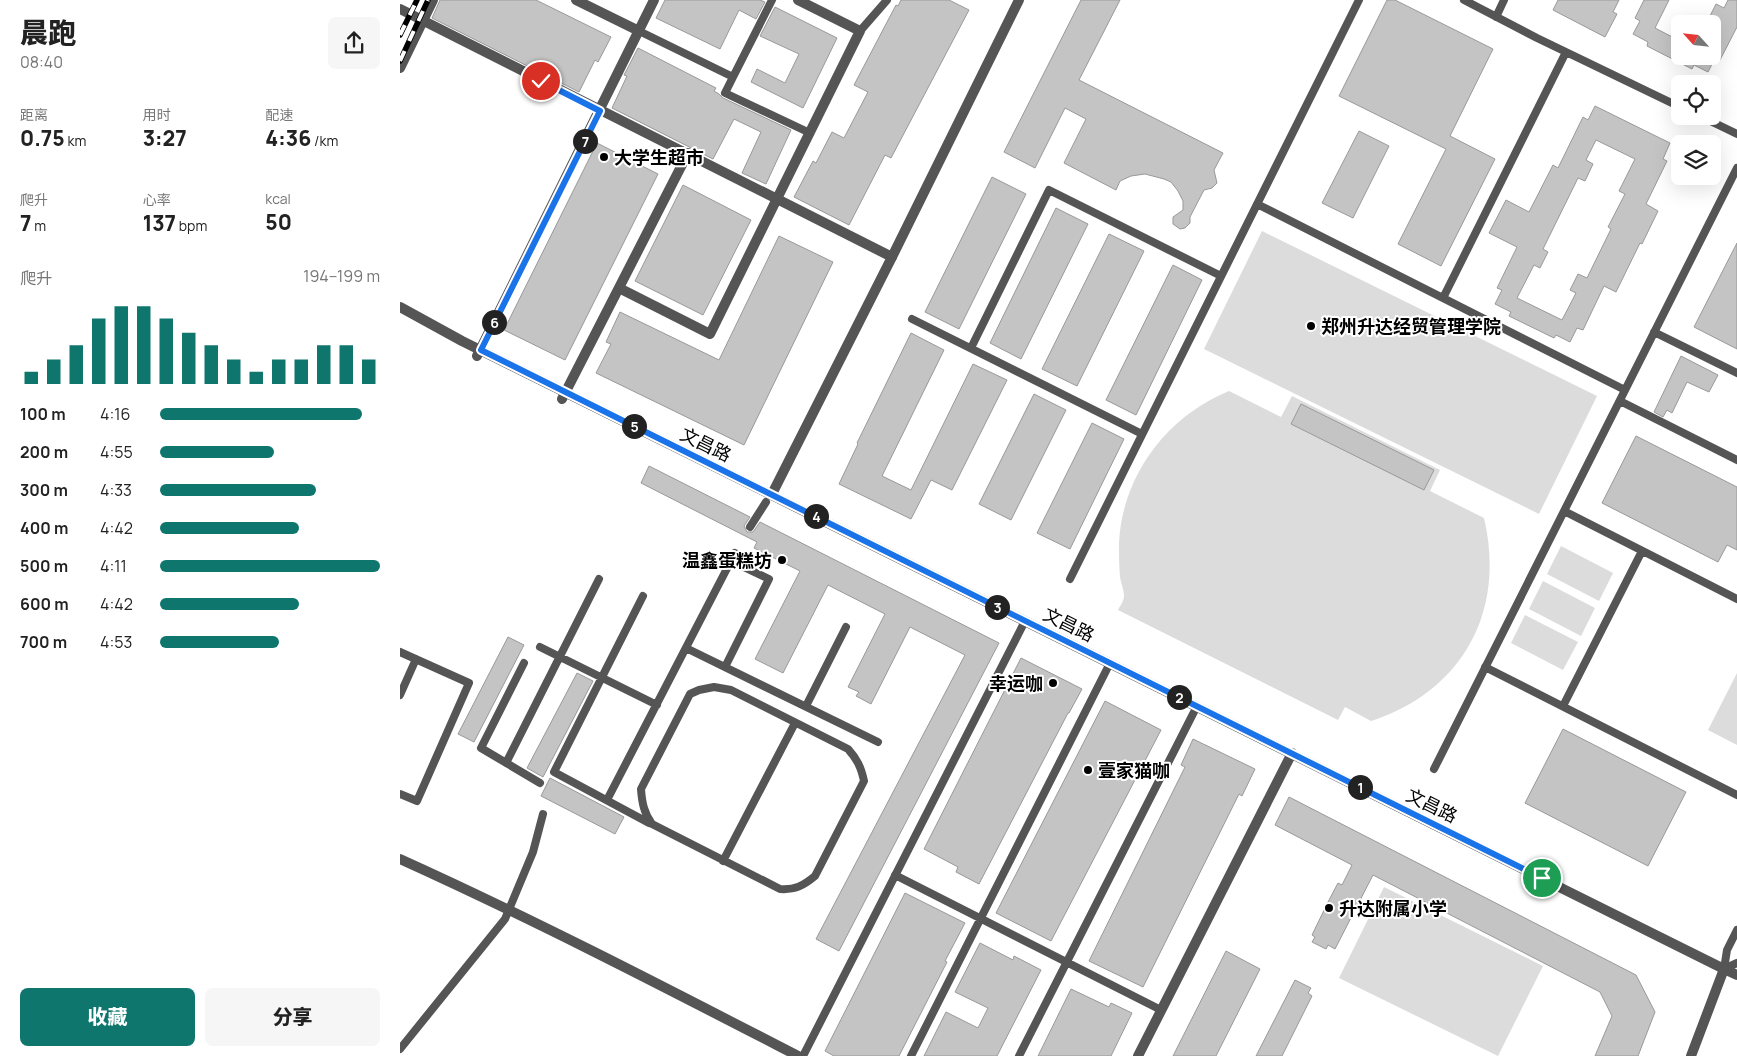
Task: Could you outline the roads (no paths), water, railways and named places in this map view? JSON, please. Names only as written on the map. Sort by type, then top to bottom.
[{"type":"street","points":[[400,68],[433,0]]},
{"type":"street","points":[[576,0],[639,31]]},
{"type":"street","points":[[479,353],[654,0]]},
{"type":"street","points":[[619,288],[710,334],[860,31],[798,0]]},
{"type":"street","points":[[769,498],[892,257],[1019,0]]},
{"type":"street","points":[[400,9],[892,257]]},
{"type":"street","points":[[564,395],[688,153]]},
{"type":"street","name":"文昌路","points":[[400,307],[479,353],[769,498],[1025,621],[1737,975]]},
{"type":"street","points":[[1138,1056],[1292,753]]},
{"type":"street","points":[[400,859],[643,976],[798,1056]]},
{"type":"street","points":[[1691,1056],[1724,969]]},
{"type":"lane","points":[[772,0],[725,93],[810,133]]},
{"type":"lane","points":[[860,31],[886,0]]},
{"type":"lane","points":[[1070,579],[1359,0]]},
{"type":"lane","points":[[1464,0],[1671,103]]},
{"type":"lane","points":[[1496,17],[1504,0]]},
{"type":"lane","points":[[639,31],[733,77]]},
{"type":"lane","points":[[1443,298],[1566,52]]},
{"type":"lane","points":[[1718,125],[1737,134]]},
{"type":"lane","points":[[1434,769],[1737,168]]},
{"type":"lane","points":[[970,348],[1050,190],[1221,276]]},
{"type":"lane","points":[[1257,204],[1625,390]]},
{"type":"lane","points":[[912,319],[1142,434]]},
{"type":"lane","points":[[1654,332],[1737,373]]},
{"type":"lane","points":[[1620,401],[1737,460]]},
{"type":"lane","points":[[750,527],[769,498]]},
{"type":"lane","points":[[1564,511],[1737,599]]},
{"type":"lane","points":[[1563,706],[1642,551]]},
{"type":"lane","points":[[607,800],[735,553]]},
{"type":"lane","points":[[725,666],[768,579],[731,561]]},
{"type":"lane","points":[[506,763],[599,579]]},
{"type":"lane","points":[[644,596],[554,772],[652,824],[780,889],[792,890],[804,885],[815,876],[864,781],[862,769],[857,759],[848,749],[731,690],[714,687],[699,690],[690,694],[641,789],[642,804],[652,824]]},
{"type":"lane","points":[[803,1056],[1025,621]]},
{"type":"lane","points":[[806,706],[846,627]]},
{"type":"lane","points":[[540,647],[657,705]]},
{"type":"lane","points":[[686,648],[878,742]]},
{"type":"lane","points":[[400,652],[469,683],[417,801],[400,794]]},
{"type":"lane","points":[[400,695],[416,659]]},
{"type":"lane","points":[[524,662],[481,748],[540,783]]},
{"type":"lane","points":[[911,1056],[1110,663]]},
{"type":"lane","points":[[1486,667],[1737,795]]},
{"type":"lane","points":[[1019,1056],[1197,706]]},
{"type":"lane","points":[[723,860],[795,723]]},
{"type":"lane","points":[[400,1049],[505,919],[533,852],[543,814]]},
{"type":"lane","points":[[896,875],[1161,1010]]},
{"type":"lane","points":[[1724,969],[1727,950],[1737,930]]},
{"type":"lane","points":[[1724,969],[1737,963]]},
{"type":"railway","points":[[400,35],[417,0]]},
{"type":"railway","points":[[400,61],[428,0]]},
{"type":"place","name":"大学生超市","points":[[604,157]]},
{"type":"place","name":"郑州升达经贸管理学院","points":[[1311,326]]},
{"type":"place","name":"温鑫蛋糕坊","points":[[782,560]]},
{"type":"place","name":"幸运咖","points":[[1053,683]]},
{"type":"place","name":"壹家猫咖","points":[[1088,770]]},
{"type":"place","name":"升达附属小学","points":[[1329,908]]}]
